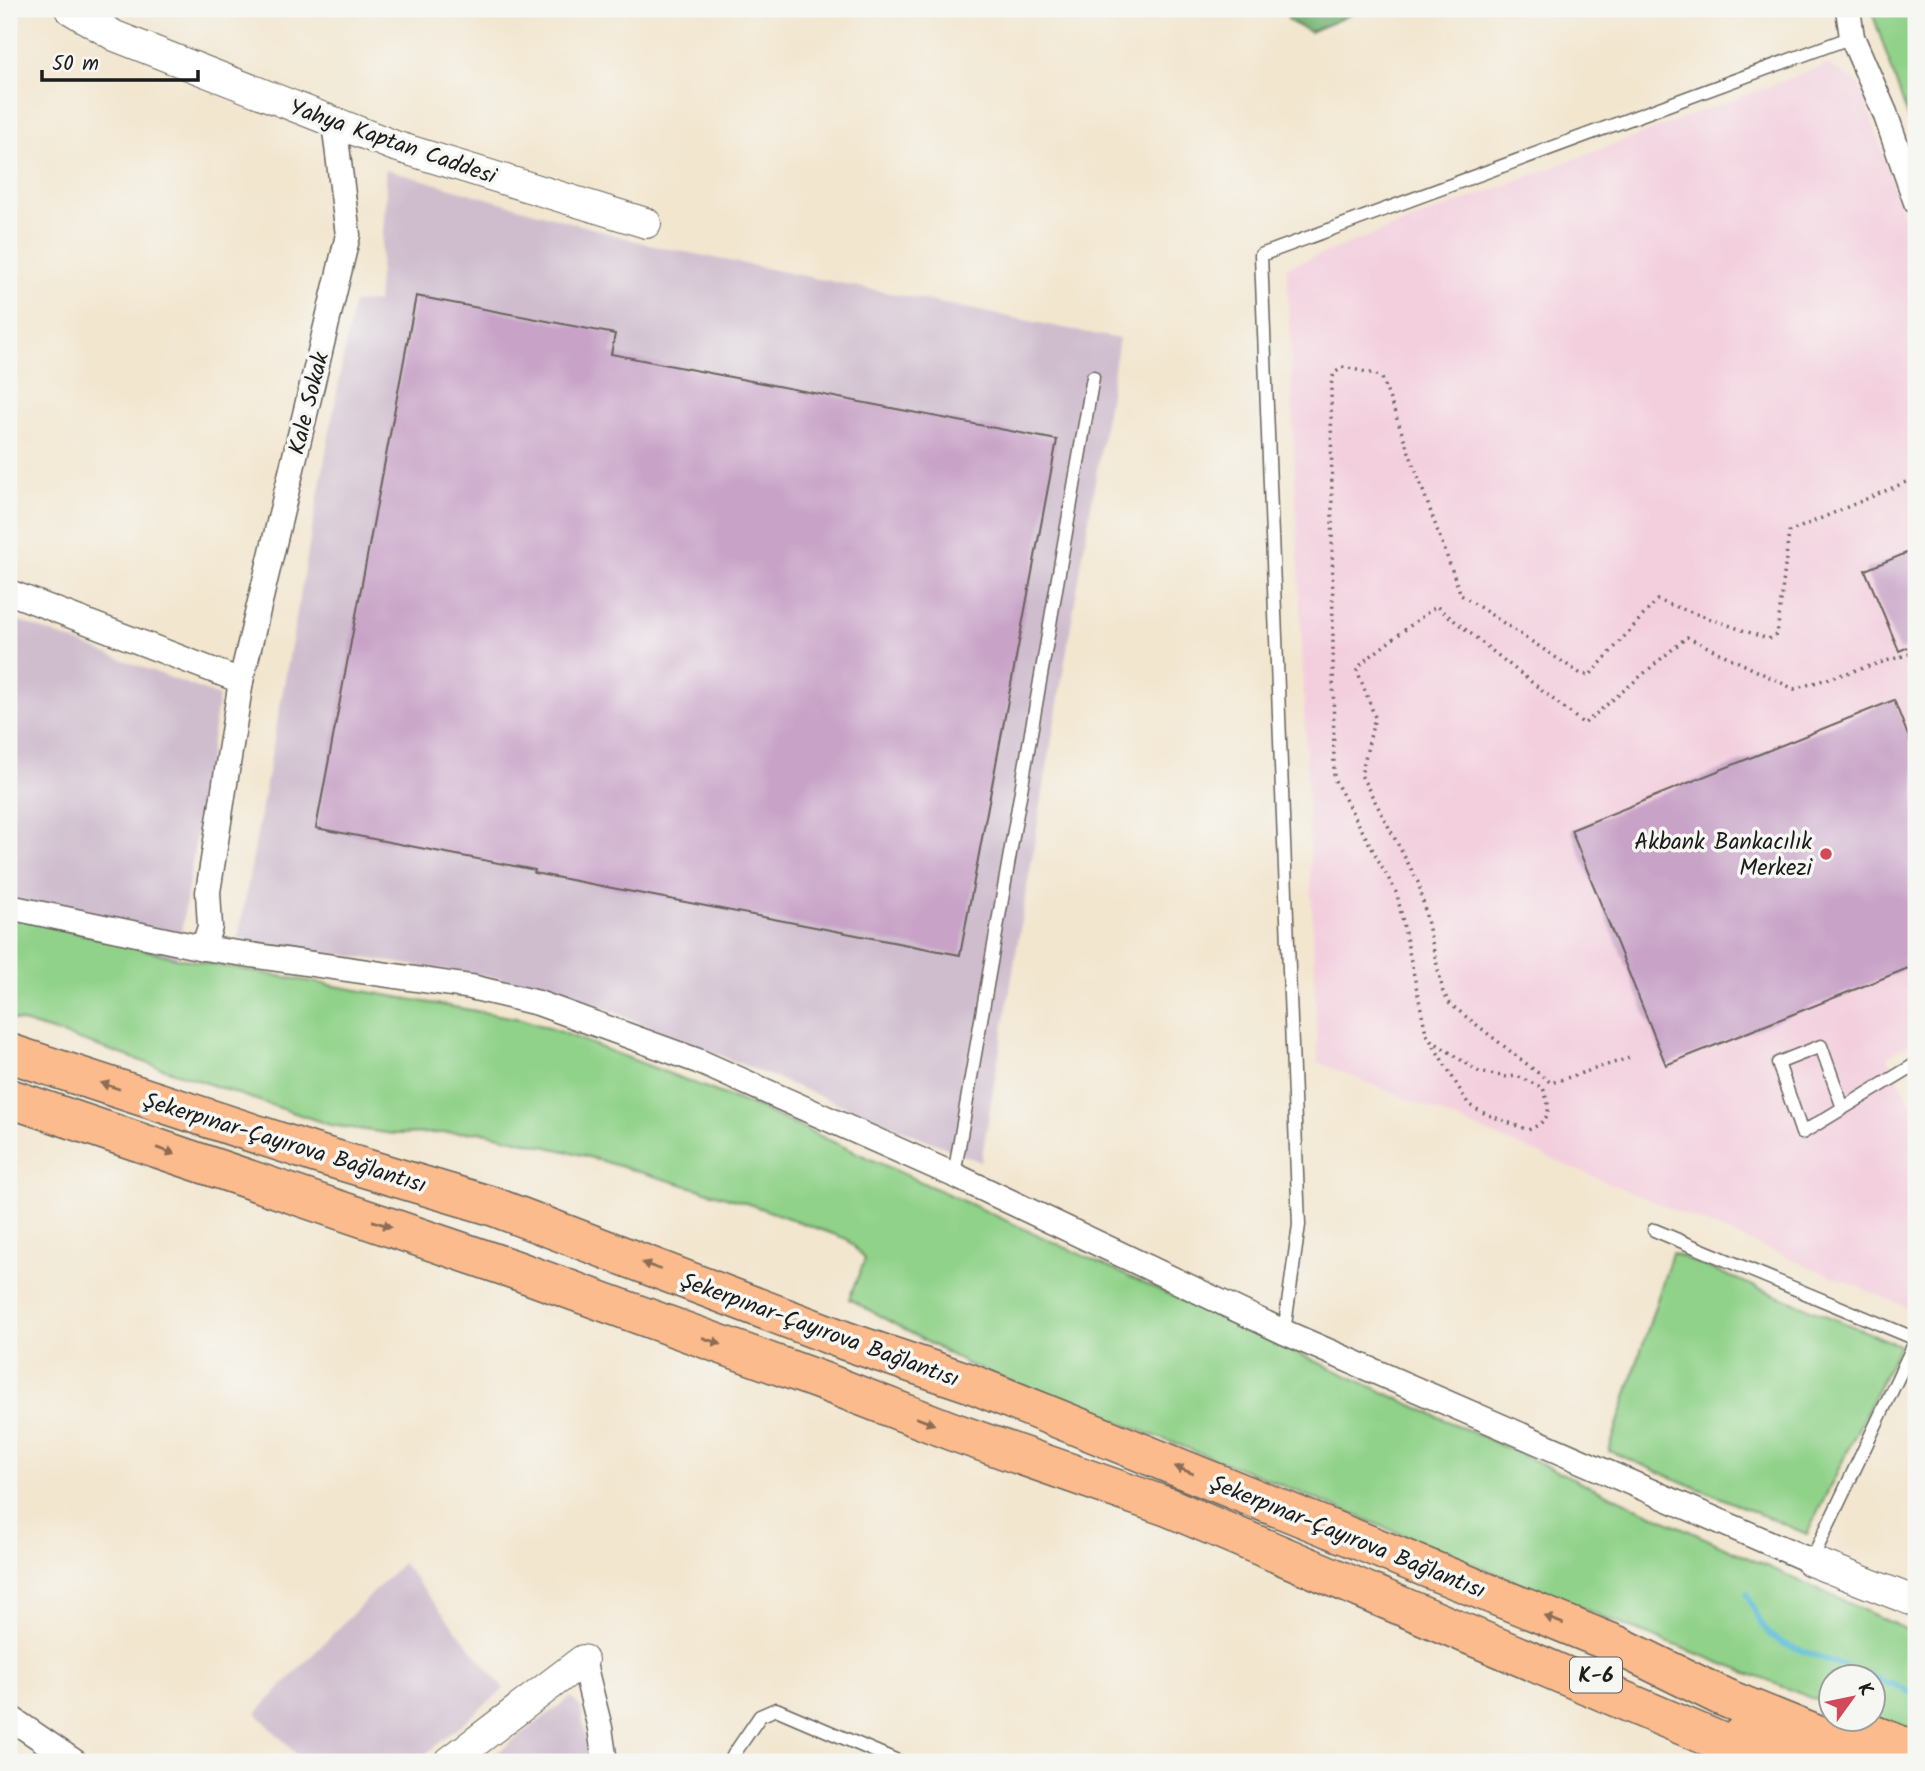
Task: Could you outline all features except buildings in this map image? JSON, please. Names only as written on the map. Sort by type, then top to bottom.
[{"type":"highway","name":"Şekerpınar-Çayırova Bağlantısı","points":[[9,1053],[300,1149],[492,1206],[846,1341],[970,1383],[1617,1646]]},
{"type":"highway","name":"Şekerpınar-Çayırova Bağlantısı","points":[[9,1098],[513,1269],[827,1383],[951,1432],[1168,1507],[1384,1597]]},
{"type":"highway","name":"K-6","points":[[1384,1597],[1762,1762]]},
{"type":"highway","name":"K-6","points":[[1384,1597],[1609,1680],[1804,1762]]},
{"type":"highway","name":"K-6","points":[[1617,1646],[1766,1693],[1816,1712]]},
{"type":"highway","name":"K-6","points":[[1617,1646],[1723,1697],[1884,1762]]},
{"type":"highway","name":"K-6","points":[[1867,1732],[1916,1751]]},
{"type":"street","name":"Yahya Kaptan Caddesi","points":[[70,9],[115,36],[395,146],[646,223]]},
{"type":"street","points":[[1829,9],[1852,37]]},
{"type":"street","points":[[1848,9],[1852,37],[1885,113],[1916,202]]},
{"type":"street","name":"Kale Sokak","points":[[203,948],[210,927],[208,892],[241,681],[348,235],[334,122]]},
{"type":"street","points":[[9,592],[241,681]]},
{"type":"street","points":[[9,907],[203,948],[471,987],[538,1003],[698,1061],[954,1175],[1284,1332],[1811,1561],[1916,1602]]},
{"type":"street","points":[[449,1762],[583,1660],[600,1728],[605,1762]]},
{"type":"street","points":[[9,1717],[75,1762]]},
{"type":"lane","points":[[1284,1332],[1299,1225],[1261,255],[1852,37]]},
{"type":"lane","points":[[954,1175],[1093,377]]},
{"type":"lane","points":[[1843,1108],[1822,1046],[1778,1063],[1802,1133],[1916,1064]]},
{"type":"lane","points":[[1654,1230],[1916,1339],[1811,1561]]},
{"type":"lane","points":[[730,1762],[760,1716],[776,1709],[900,1762]]},
{"type":"path","points":[[1431,1040],[1479,1072],[1517,1076],[1543,1088],[1549,1102],[1548,1115],[1543,1124],[1528,1130],[1469,1105],[1426,1033],[1397,894],[1334,779],[1331,385],[1334,373],[1344,367],[1382,378],[1461,595],[1581,674],[1590,675],[1657,600],[1769,639],[1777,635],[1788,532],[1906,482],[1916,485]]},
{"type":"path","points":[[1629,1058],[1551,1083],[1450,1004],[1443,992],[1419,884],[1361,775],[1375,718],[1357,670],[1363,662],[1436,606],[1584,724],[1687,637],[1794,689],[1916,652]]},
{"type":"shaded area","points":[[1828,64],[1860,85],[1916,252],[1916,1039],[1888,1057],[1916,1115],[1916,1287],[1909,1308],[1318,1062],[1287,267]]},
{"type":"shaded area","points":[[385,169],[650,245],[1119,339],[981,1162],[550,986],[238,939],[353,303],[377,302],[386,196]]},
{"type":"shaded area","points":[[9,617],[219,696],[177,958],[9,915]]},
{"type":"shaded area","points":[[402,1563],[504,1689],[416,1762],[304,1762],[256,1713]]},
{"type":"shaded area","points":[[571,1697],[581,1708],[589,1762],[485,1762]]},
{"type":"green space","points":[[1285,9],[1364,9],[1310,32],[1289,21]]},
{"type":"green space","points":[[1871,9],[1916,9],[1916,140]]},
{"type":"green space","points":[[9,915],[177,958],[521,1019],[558,1031],[756,1107],[1916,1634],[1916,1735],[1886,1723],[1886,1662],[1816,1662],[1816,1700],[1623,1625],[1257,1475],[967,1364],[849,1299],[865,1259],[847,1239],[743,1202],[578,1154],[483,1132],[393,1134],[330,1125],[9,1018]]},
{"type":"green space","points":[[1672,1253],[1899,1345],[1807,1534],[1609,1451]]},
{"type":"waterway","points":[[1747,1593],[1759,1621],[1770,1635],[1784,1644],[1833,1662]]},
{"type":"waterway","points":[[1886,1682],[1916,1694]]},
{"type":"place","name":"Akbank Bankacılık Merkezi","points":[[1826,854]]}]
